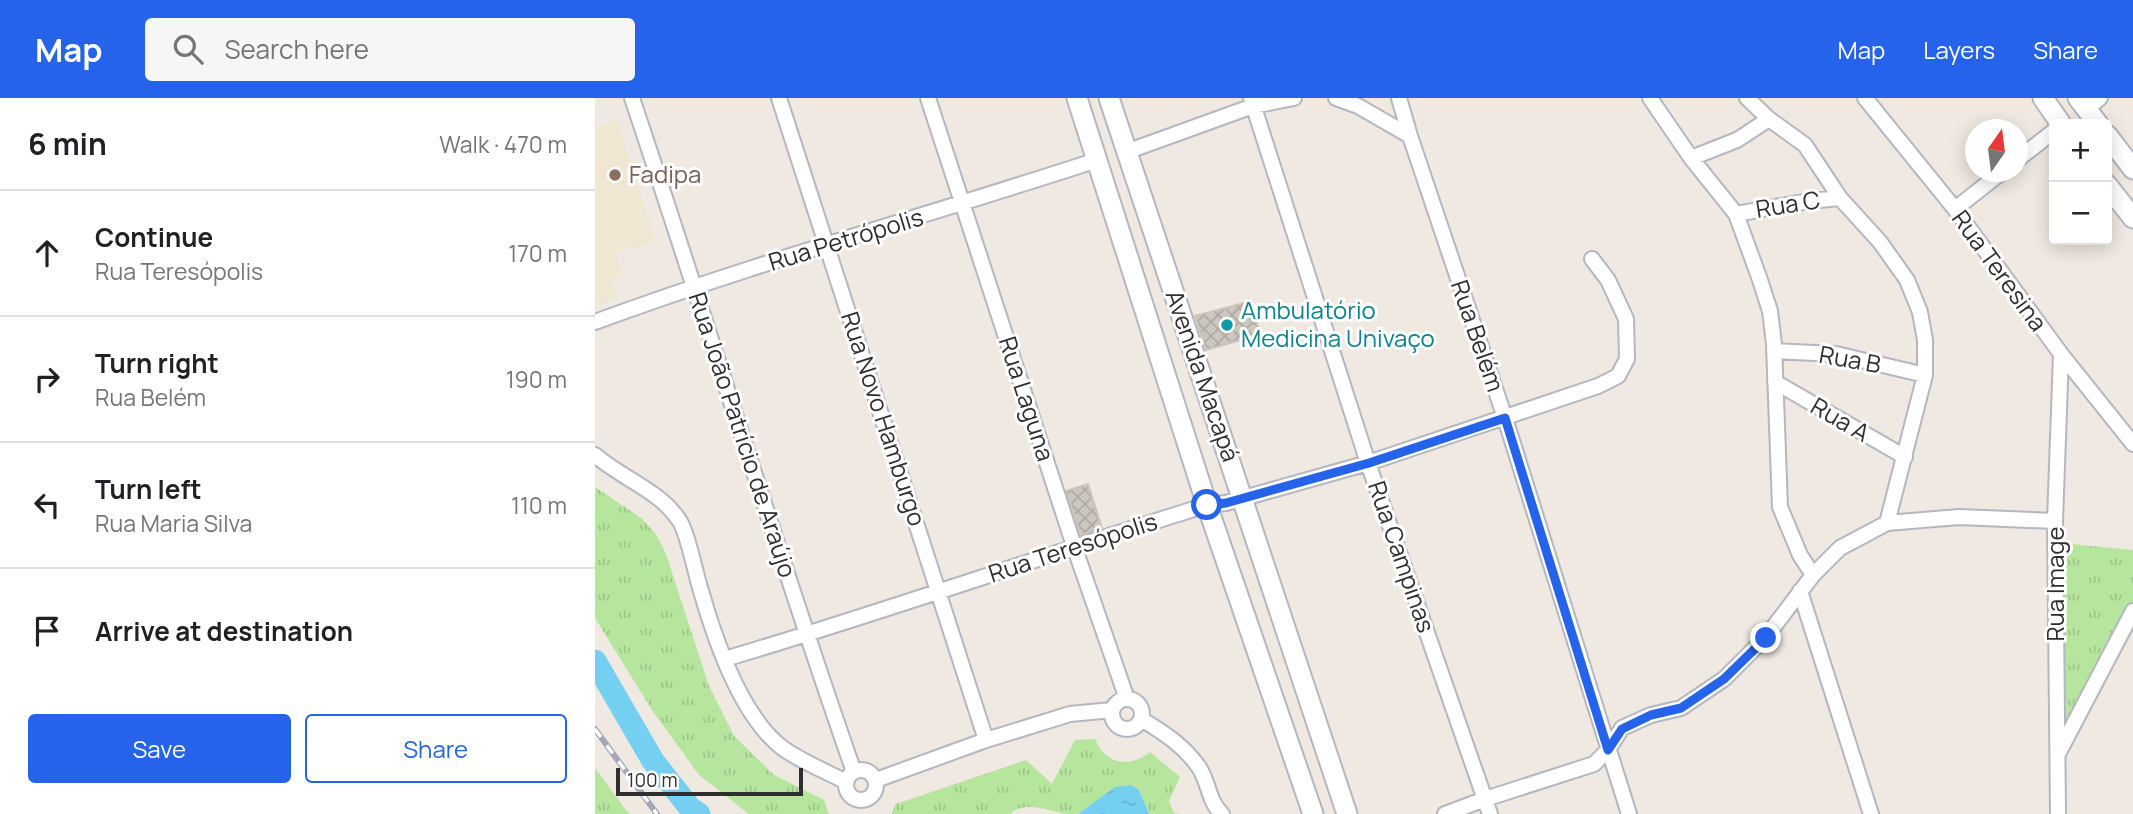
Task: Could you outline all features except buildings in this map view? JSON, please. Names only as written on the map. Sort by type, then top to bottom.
[{"type":"main road","name":"Avenida Macapá","points":[[1077,98],[1207,505],[1313,814]]},
{"type":"main road","name":"Avenida Macapá","points":[[1109,98],[1347,814]]},
{"type":"main road","points":[[2043,98],[2058,119]]},
{"type":"main road","points":[[2112,142],[2133,169]]},
{"type":"main road","points":[[2112,191],[2133,218]]},
{"type":"street","name":"Rua João Patrício de Araújo","points":[[632,98],[695,285],[850,777]]},
{"type":"street","name":"Rua Novo Hamburgo","points":[[779,98],[986,740]]},
{"type":"street","name":"Rua Laguna","points":[[928,98],[1074,546],[1127,699]]},
{"type":"street","points":[[1126,152],[1252,102],[1294,98]]},
{"type":"street","points":[[1336,98],[1358,106],[1410,136]]},
{"type":"street","name":"Rua Belém","points":[[1399,98],[1505,418],[1629,814]]},
{"type":"street","points":[[1747,98],[1769,119],[1805,145],[1840,198],[1880,242],[1907,281],[1921,321],[1925,340],[1926,375],[1887,523]]},
{"type":"street","name":"Rua Teresina","points":[[1865,98],[1955,209],[2060,354],[2133,444]]},
{"type":"street","points":[[1656,100],[1691,158],[1736,214],[1770,311],[1780,507],[1800,555],[1813,575]]},
{"type":"street","name":"Rua Campinas","points":[[1252,102],[1369,463],[1490,814]]},
{"type":"street","points":[[1691,158],[1737,140],[1769,119]]},
{"type":"street","points":[[2028,152],[2049,135]]},
{"type":"street","name":"Rua Petrópolis","points":[[595,322],[695,285],[963,205],[1097,160]]},
{"type":"street","points":[[1955,209],[1989,182]]},
{"type":"street","name":"Rua C","points":[[1736,214],[1840,198]]},
{"type":"street","name":"Rua Teresópolis","points":[[725,659],[939,593],[1074,546],[1207,505],[1243,499],[1369,463],[1598,386],[1618,376],[1626,359],[1626,319],[1608,280],[1592,259]]},
{"type":"street","name":"Rua B","points":[[1774,351],[1836,354],[1926,375]]},
{"type":"street","name":"Rua Image","points":[[2058,814],[2055,521],[2060,354]]},
{"type":"street","name":"Rua A","points":[[1775,382],[1905,457]]},
{"type":"street","points":[[595,454],[609,467],[655,496],[680,521],[709,619],[755,720],[782,748],[850,777]]},
{"type":"street","points":[[1445,814],[1594,764],[1608,750],[1622,729],[1651,715],[1681,708],[1724,679],[1766,638],[1813,575],[1840,548],[1887,523],[1959,517],[2055,521]]},
{"type":"street","points":[[1800,592],[1871,814]]},
{"type":"street","points":[[2057,755],[2133,611]]},
{"type":"street","points":[[1127,699],[1139,705],[1141,719],[1135,727],[1120,728],[1113,720],[1112,710],[1118,702],[1127,699]]},
{"type":"street","points":[[876,780],[986,740],[1070,714],[1112,710]]},
{"type":"street","points":[[1141,719],[1168,735],[1201,770],[1216,808],[1222,814]]},
{"type":"street","points":[[864,771],[876,780],[873,795],[860,801],[850,796],[846,787],[850,777],[864,771]]},
{"type":"shaded area","name":"Fadipa","points":[[617,121],[655,241],[615,252],[622,275],[610,279],[617,298],[595,305],[595,127]]},
{"type":"green space","points":[[595,487],[641,518],[656,534],[666,554],[709,686],[734,736],[774,775],[824,800],[829,814],[749,814],[699,775],[652,710],[595,618]]},
{"type":"green space","points":[[2060,543],[2133,550],[2133,606],[2060,744]]},
{"type":"green space","points":[[1095,739],[1111,759],[1134,761],[1150,752],[1180,777],[1169,801],[1174,813],[1182,814],[1149,814],[1139,790],[1103,800],[1076,814],[1024,807],[1010,814],[891,814],[896,804],[1026,760],[1052,784],[1075,740]]},
{"type":"green space","points":[[595,768],[626,810],[630,814],[595,814]]},
{"type":"water","points":[[1131,785],[1139,790],[1149,814],[1078,814],[1115,787]]},
{"type":"waterway","points":[[595,661],[653,761],[690,808],[699,814]]},
{"type":"railway","points":[[595,729],[657,814]]},
{"type":"place","name":"Fadipa","points":[[615,175]]},
{"type":"place","name":"Ambulatório Medicina Univaço","points":[[1227,325]]},
{"type":"route","points":[[1207,505],[1226,503],[1369,463],[1505,418],[1608,750],[1622,729],[1651,715],[1681,708],[1724,679],[1766,638]]}]
